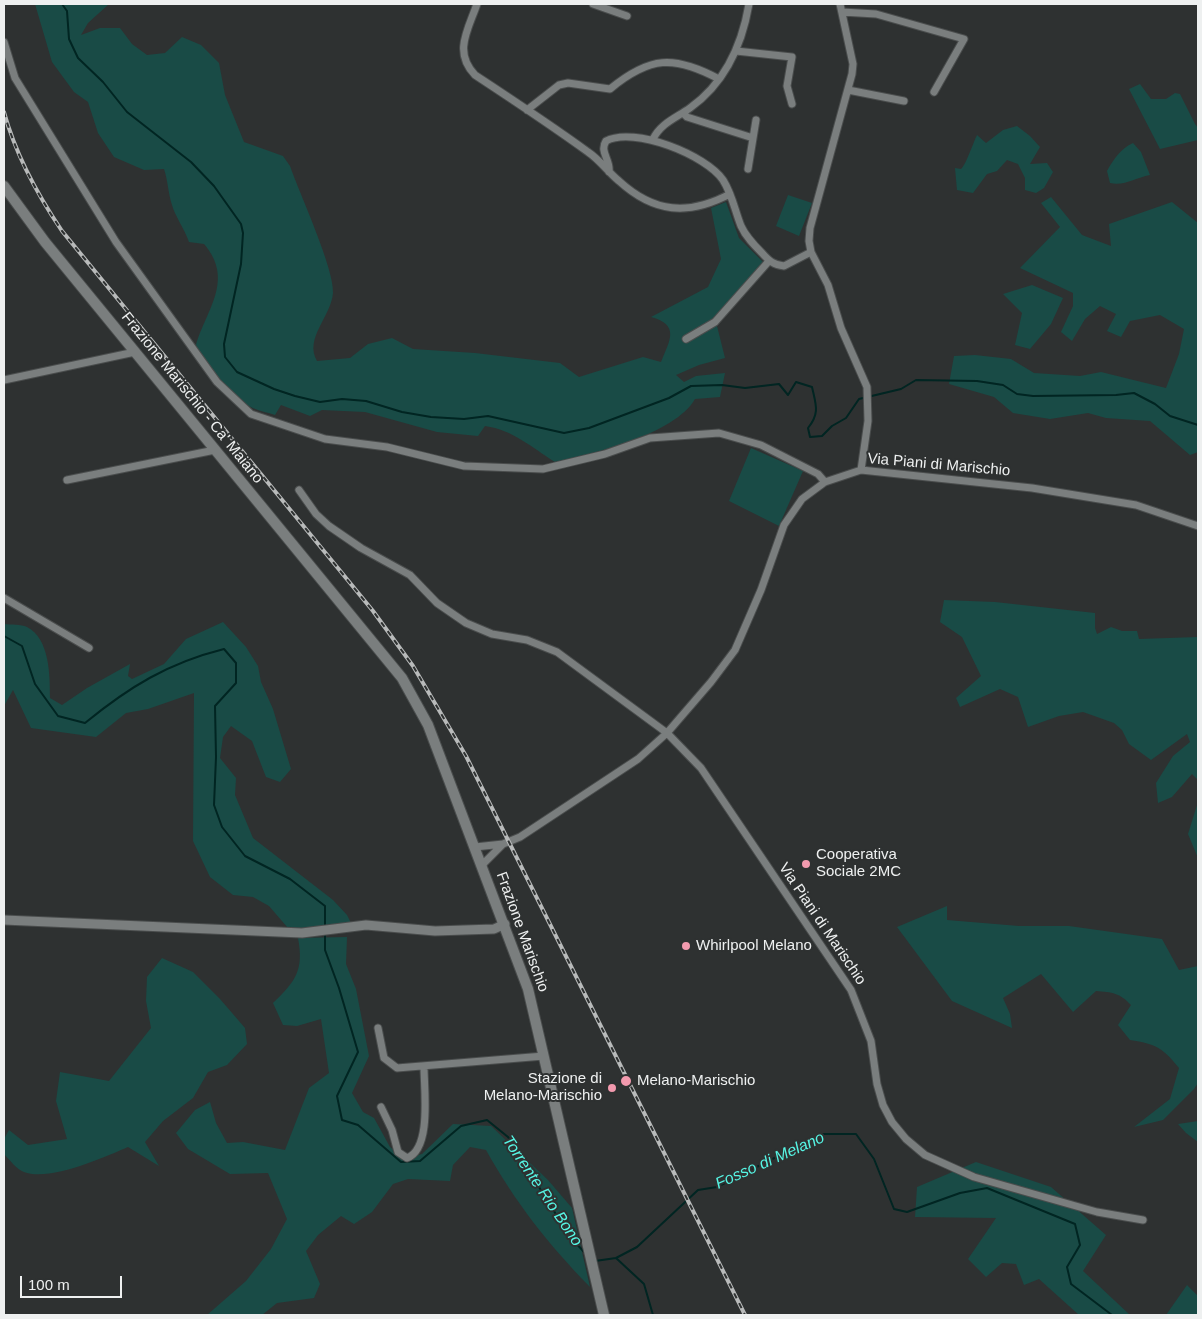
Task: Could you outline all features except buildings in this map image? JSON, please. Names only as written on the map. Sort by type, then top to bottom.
[{"type":"main road","name":"Frazione Marischio - Ca' Maiano","points":[[4,186],[45,242],[360,627]]},
{"type":"main road","name":"Frazione Marischio","points":[[360,627],[402,678],[428,724],[505,924],[528,989],[604,1315]]},
{"type":"street","points":[[477,4],[463,46],[462,56],[466,66],[475,75],[591,153],[631,192],[661,206],[693,209],[710,204],[730,194]]},
{"type":"street","points":[[593,4],[627,16]]},
{"type":"street","points":[[653,139],[663,125],[701,99],[719,79],[736,51],[749,4]]},
{"type":"street","points":[[840,4],[853,64],[848,90],[810,228],[811,252],[828,285],[841,328],[867,387],[869,402],[861,470]]},
{"type":"street","points":[[842,12],[876,14],[964,39],[934,92]]},
{"type":"street","points":[[4,42],[15,78],[116,242],[217,382],[252,414],[324,439],[387,447],[464,466],[543,469],[605,454],[650,438],[719,433],[761,445],[818,474],[825,482]]},
{"type":"street","points":[[736,51],[792,57],[787,86],[792,104]]},
{"type":"street","points":[[527,110],[559,85],[568,83],[610,89],[636,70],[647,65],[668,62],[686,64],[719,79]]},
{"type":"street","points":[[848,90],[904,101]]},
{"type":"street","points":[[683,113],[688,117],[753,138]]},
{"type":"street","points":[[748,169],[756,120]]},
{"type":"street","points":[[609,172],[610,166],[603,151],[606,141],[611,138],[630,137],[653,139],[683,152],[718,174],[730,194],[749,240],[769,261],[784,266],[792,264],[811,252]]},
{"type":"street","points":[[686,339],[715,322],[769,261]]},
{"type":"street","points":[[4,380],[135,352]]},
{"type":"street","points":[[67,480],[215,450]]},
{"type":"street","name":"Via Piani di Marischio","points":[[503,844],[520,837],[638,759],[667,733],[711,682],[735,650],[761,590],[784,525],[802,499],[825,482],[861,470],[1032,488],[1136,505],[1198,526]]},
{"type":"street","name":"Via Piani di Marischio","points":[[299,490],[316,514],[329,526],[361,548],[410,575],[436,603],[466,623],[492,634],[527,640],[557,652],[667,733],[701,768],[851,990],[871,1041],[877,1084],[883,1105],[892,1122],[906,1139],[925,1154],[974,1177],[1097,1212],[1143,1220]]},
{"type":"street","points":[[4,598],[88,648]]},
{"type":"street","points":[[475,847],[503,844]]},
{"type":"street","points":[[482,865],[503,844]]},
{"type":"street","points":[[4,920],[311,933],[366,925],[434,931],[494,929],[505,924]]},
{"type":"street","points":[[378,1028],[384,1058],[397,1068],[544,1056]]},
{"type":"street","points":[[381,1107],[392,1130],[398,1152],[407,1158],[412,1156],[419,1145],[424,1125],[424,1067]]},
{"type":"shaded area","points":[[35,4],[109,4],[88,23],[81,35],[100,28],[120,28],[132,44],[147,55],[165,53],[182,37],[201,45],[219,63],[225,95],[244,142],[283,156],[290,166],[323,250],[332,282],[333,293],[328,311],[319,327],[314,344],[317,361],[350,358],[368,344],[392,338],[413,349],[475,353],[560,363],[579,377],[643,357],[661,362],[669,340],[669,329],[660,320],[651,317],[708,287],[721,259],[711,208],[726,202],[739,238],[765,264],[716,322],[725,358],[699,365],[676,375],[684,382],[696,376],[725,373],[720,397],[695,399],[685,411],[670,422],[632,441],[555,462],[513,435],[485,426],[478,436],[437,432],[365,412],[322,410],[310,416],[281,405],[275,415],[249,406],[233,395],[218,380],[196,345],[218,283],[213,257],[204,244],[189,242],[173,209],[164,169],[144,170],[114,157],[98,133],[88,102],[74,92],[52,62]]},
{"type":"shaded area","points":[[1140,84],[1151,99],[1166,99],[1175,93],[1180,94],[1198,128],[1198,140],[1160,149],[1129,89]]},
{"type":"shaded area","points":[[1017,126],[1040,147],[1030,164],[1047,163],[1053,172],[1044,188],[1036,193],[1025,190],[1025,178],[1018,164],[1007,160],[997,171],[987,174],[973,193],[957,190],[955,168],[961,169],[963,167],[977,135],[986,143],[1003,130]]},
{"type":"shaded area","points":[[1133,143],[1141,152],[1150,175],[1125,183],[1110,183],[1107,171],[1109,167],[1121,151]]},
{"type":"shaded area","points":[[788,195],[812,203],[799,236],[776,226]]},
{"type":"shaded area","points":[[1051,197],[1082,235],[1111,246],[1109,224],[1172,202],[1198,223],[1198,452],[1190,455],[1150,421],[1106,418],[1088,413],[1050,419],[1013,413],[994,397],[949,384],[954,356],[975,355],[1011,359],[1034,373],[1080,376],[1101,372],[1166,388],[1179,354],[1184,329],[1160,315],[1130,321],[1121,337],[1107,331],[1116,314],[1100,306],[1085,319],[1072,341],[1061,332],[1073,306],[1073,293],[1020,268],[1060,227],[1041,203]]},
{"type":"shaded area","points":[[1032,285],[1063,298],[1051,324],[1030,349],[1015,345],[1022,313],[1003,294]]},
{"type":"shaded area","points":[[751,448],[803,471],[779,526],[729,501]]},
{"type":"shaded area","points":[[944,600],[995,602],[1095,613],[1097,634],[1111,627],[1122,631],[1137,631],[1139,639],[1198,637],[1198,780],[1192,774],[1172,797],[1158,803],[1156,783],[1173,756],[1190,742],[1187,734],[1151,760],[1129,744],[1122,730],[1114,723],[1083,712],[1059,716],[1028,727],[1018,697],[1000,689],[960,707],[956,698],[981,676],[962,637],[940,622]]},
{"type":"shaded area","points":[[223,622],[246,647],[258,666],[261,682],[273,709],[291,769],[280,782],[266,777],[252,741],[231,726],[223,737],[220,758],[236,778],[235,795],[253,838],[333,900],[347,915],[351,923],[307,928],[288,928],[269,906],[253,897],[233,895],[210,877],[193,841],[194,693],[148,709],[126,713],[96,737],[31,728],[13,690],[4,706],[4,624],[27,627],[35,633],[40,640],[47,659],[50,698],[62,705],[87,688],[130,664],[128,676],[132,679],[164,664],[186,639]]},
{"type":"shaded area","points":[[1198,802],[1198,858],[1188,834]]},
{"type":"shaded area","points":[[947,906],[947,920],[1019,926],[1069,926],[1162,939],[1179,970],[1198,966],[1198,1083],[1194,1089],[1163,1120],[1134,1127],[1170,1099],[1179,1068],[1163,1051],[1153,1045],[1130,1040],[1118,1025],[1131,1005],[1115,994],[1096,991],[1073,1012],[1041,974],[1003,998],[1010,1014],[1012,1028],[952,1001],[897,927]]},
{"type":"shaded area","points":[[347,937],[346,964],[356,989],[369,1056],[352,1093],[363,1112],[374,1118],[390,1147],[405,1159],[422,1154],[453,1124],[491,1126],[548,1180],[572,1208],[590,1287],[533,1222],[486,1150],[470,1147],[453,1165],[450,1181],[408,1179],[393,1184],[372,1212],[354,1224],[341,1216],[318,1235],[306,1251],[320,1284],[314,1298],[277,1303],[262,1315],[207,1315],[246,1281],[271,1249],[287,1219],[268,1173],[230,1174],[188,1149],[176,1133],[195,1110],[210,1102],[216,1123],[227,1143],[243,1142],[285,1150],[309,1088],[329,1073],[321,1019],[297,1026],[283,1025],[273,1003],[293,981],[299,967],[300,949],[298,938]]},
{"type":"shaded area","points":[[162,958],[193,972],[220,999],[245,1028],[247,1044],[227,1065],[208,1072],[193,1098],[163,1121],[145,1142],[159,1166],[128,1147],[92,1162],[48,1174],[35,1174],[19,1169],[4,1154],[4,1139],[9,1130],[28,1145],[67,1139],[56,1101],[60,1072],[109,1081],[151,1028],[146,1001],[147,977]]},
{"type":"shaded area","points":[[1198,1121],[1198,1142],[1178,1124]]},
{"type":"shaded area","points":[[976,1162],[1051,1187],[1106,1235],[1083,1271],[1130,1315],[1079,1315],[1039,1279],[1024,1285],[1016,1264],[1002,1263],[986,1277],[968,1259],[996,1218],[915,1217],[917,1187]]},
{"type":"shaded area","points":[[1187,1285],[1198,1296],[1198,1315],[1166,1315]]},
{"type":"waterway","points":[[62,4],[67,11],[69,39],[78,58],[103,82],[127,112],[191,162],[214,186],[241,224],[243,233],[241,264],[224,344],[225,357],[237,372],[274,389],[320,402],[342,399],[366,401],[402,412],[431,417],[464,419],[488,416],[564,433],[589,428],[669,398],[691,386],[722,385],[745,388],[779,384],[788,395],[796,382],[812,387],[816,413],[808,428],[810,437],[822,436],[832,426],[846,418],[859,399],[901,389],[916,380],[977,381],[1003,385],[1017,394],[1033,396],[1134,393],[1155,404],[1170,416],[1198,425]]},
{"type":"waterway","name":"Torrente Rio Bono","points":[[4,636],[22,646],[35,684],[58,716],[85,723],[117,698],[150,678],[185,661],[224,649],[236,663],[236,683],[215,706],[216,757],[214,805],[222,827],[245,856],[290,879],[325,906],[325,926]]},
{"type":"waterway","name":"Torrente Rio Bono","points":[[325,933],[325,950],[339,988],[358,1052],[337,1096],[342,1120],[358,1125],[401,1162],[420,1161],[461,1126],[487,1120],[508,1137],[570,1237],[586,1254]]},
{"type":"waterway","name":"Fosso di Melano","points":[[595,1261],[616,1258],[637,1247],[698,1190],[717,1187],[822,1134],[856,1134],[874,1159],[894,1209],[907,1212],[960,1193],[987,1188],[1075,1224],[1080,1245],[1067,1267],[1071,1284],[1112,1315]]},
{"type":"waterway","points":[[616,1258],[644,1284],[653,1315]]},
{"type":"railway","points":[[4,112],[28,174],[62,231],[373,611],[413,666],[466,756],[745,1315]]},
{"type":"place","name":"Cooperativa Sociale 2MC","points":[[806,864]]},
{"type":"place","name":"Whirlpool Melano","points":[[686,946]]},
{"type":"place","name":"Melano-Marischio","points":[[626,1081]]},
{"type":"place","name":"Stazione di Melano-Marischio","points":[[612,1088]]}]
